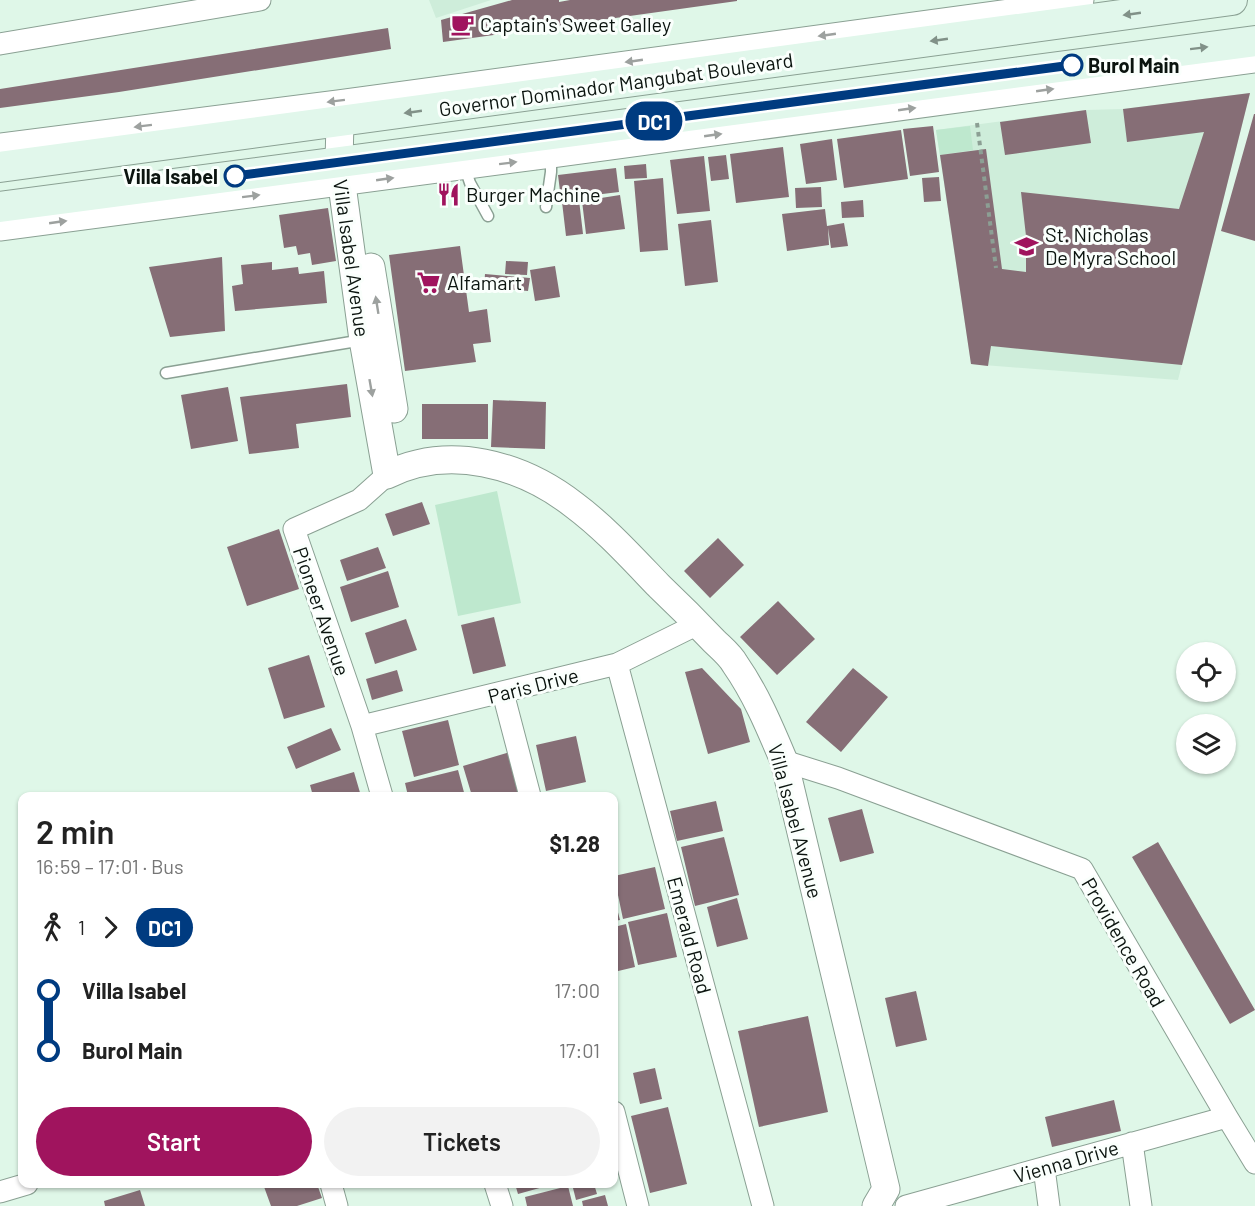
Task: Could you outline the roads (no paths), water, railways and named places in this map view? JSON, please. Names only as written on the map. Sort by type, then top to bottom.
[{"type":"main road","name":"Governor Dominador Mangubat Boulevard","points":[[0,167],[1232,0]]},
{"type":"main road","name":"Governor Dominador Mangubat Boulevard","points":[[0,207],[349,172],[551,146],[982,97],[1255,41]]},
{"type":"street","points":[[0,44],[260,0]]},
{"type":"street","name":"Governor Dominador Mangubat Boulevard","points":[[0,144],[338,101],[1083,0]]},
{"type":"street","name":"Governor Dominador Mangubat Boulevard","points":[[1101,72],[1255,62]]},
{"type":"street","name":"Villa Isabel Avenue","points":[[339,122],[349,172],[395,471]]},
{"type":"street","name":"Governor Dominador Mangubat Boulevard","points":[[0,230],[349,172],[465,168],[551,146]]},
{"type":"street","name":"Villa Isabel Avenue","points":[[349,172],[363,340],[395,471]]},
{"type":"street","name":"Villa Isabel Avenue","points":[[395,471],[426,461],[458,459],[485,463],[537,481],[573,504],[594,521],[734,662],[757,698],[784,761],[886,1189],[876,1206]]},
{"type":"street","name":"Pioneer Avenue","points":[[381,792],[362,726],[294,529],[359,500],[395,471]]},
{"type":"street","name":"Paris Drive","points":[[362,726],[617,664],[698,624]]},
{"type":"street","name":"Emerald Road","points":[[617,664],[763,1206]]},
{"type":"street","points":[[503,693],[529,792]]},
{"type":"street","name":"Providence Road","points":[[784,761],[838,778],[1082,869],[1255,1163]]},
{"type":"street","name":"Vienna Drive","points":[[906,1206],[943,1201],[1044,1168],[1227,1117]]},
{"type":"street","points":[[618,1128],[638,1206]]},
{"type":"street","points":[[1132,1143],[1141,1206]]},
{"type":"street","points":[[1044,1168],[1049,1206]]},
{"type":"street","points":[[0,1192],[18,1187]]},
{"type":"street","points":[[333,1188],[337,1206]]},
{"type":"street","points":[[496,1188],[502,1206]]},
{"type":"lane","points":[[546,207],[551,146]]},
{"type":"lane","points":[[465,168],[470,183],[488,216]]},
{"type":"lane","points":[[166,373],[363,340]]},
{"type":"place","name":"Captain's Sweet Galley","points":[[462,24]]},
{"type":"place","name":"Burol Main","points":[[1072,65]]},
{"type":"place","name":"Villa Isabel","points":[[235,176]]},
{"type":"place","name":"Burger Machine","points":[[448,194]]},
{"type":"place","name":"St. Nicholas De Myra School","points":[[1027,246]]},
{"type":"place","name":"Alfamart","points":[[429,282]]}]
